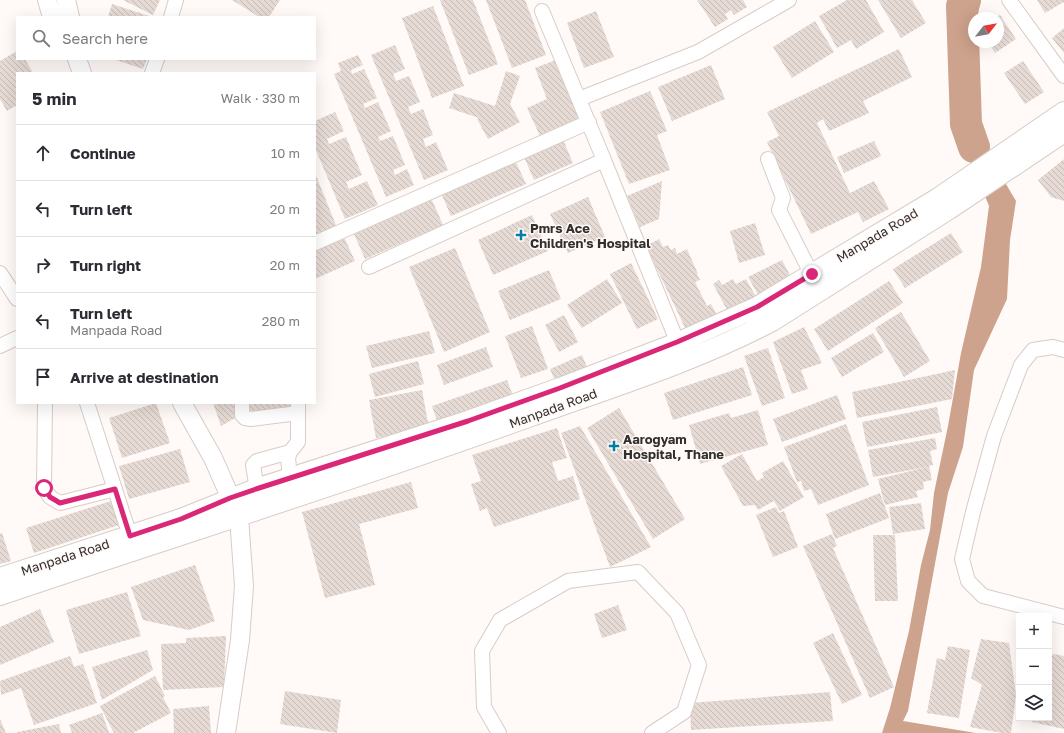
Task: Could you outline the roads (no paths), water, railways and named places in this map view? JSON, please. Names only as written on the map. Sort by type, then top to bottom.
[{"type":"main road","name":"Manpada Road","points":[[0,578],[95,555],[239,517],[379,470],[563,396],[677,342],[816,282],[906,228],[1014,156],[1064,112]]},
{"type":"main road","name":"Manpada Road","points":[[1014,156],[1064,132]]},
{"type":"main road","name":"Manpada Road","points":[[0,595],[95,555],[130,536],[181,519],[230,498],[256,489],[468,421],[563,396],[685,360],[747,334],[772,321],[816,282]]},
{"type":"main road","points":[[373,451],[379,470]]},
{"type":"street","points":[[47,0],[52,16]]},
{"type":"street","points":[[66,0],[70,16]]},
{"type":"street","points":[[171,16],[176,0]]},
{"type":"street","points":[[579,99],[698,52],[789,0]]},
{"type":"street","points":[[1009,0],[1064,76]]},
{"type":"street","points":[[542,11],[589,122],[685,360]]},
{"type":"street","points":[[77,60],[82,72]]},
{"type":"street","points":[[152,72],[157,60]]},
{"type":"street","points":[[316,242],[589,122]]},
{"type":"street","points":[[768,159],[783,198],[779,210],[816,282]]},
{"type":"street","points":[[369,267],[604,160]]},
{"type":"street","points":[[0,273],[16,297]]},
{"type":"street","points":[[0,346],[16,338]]},
{"type":"street","points":[[1064,350],[1053,347],[1033,350],[1021,365],[994,436],[962,559],[968,581],[983,596],[1064,617]]},
{"type":"street","points":[[45,404],[44,488],[50,497],[60,503],[115,489]]},
{"type":"street","points":[[87,404],[130,536]]},
{"type":"street","points":[[183,404],[213,458],[239,517],[244,586],[240,640],[226,733]]},
{"type":"street","points":[[242,404],[242,415],[245,418],[251,419],[298,408],[298,442],[290,452],[288,458],[290,478]]},
{"type":"street","points":[[262,509],[256,489],[254,463],[290,452]]},
{"type":"street","points":[[499,733],[484,707],[482,652],[500,620],[568,581],[638,572],[677,613],[699,665],[684,712],[652,733]]},
{"type":"waterway","points":[[965,0],[962,6],[966,124],[974,147]]},
{"type":"place","name":"Pmrs Ace Children's Hospital","points":[[521,235]]},
{"type":"place","name":"Aarogyam Hospital, Thane","points":[[614,446]]}]
